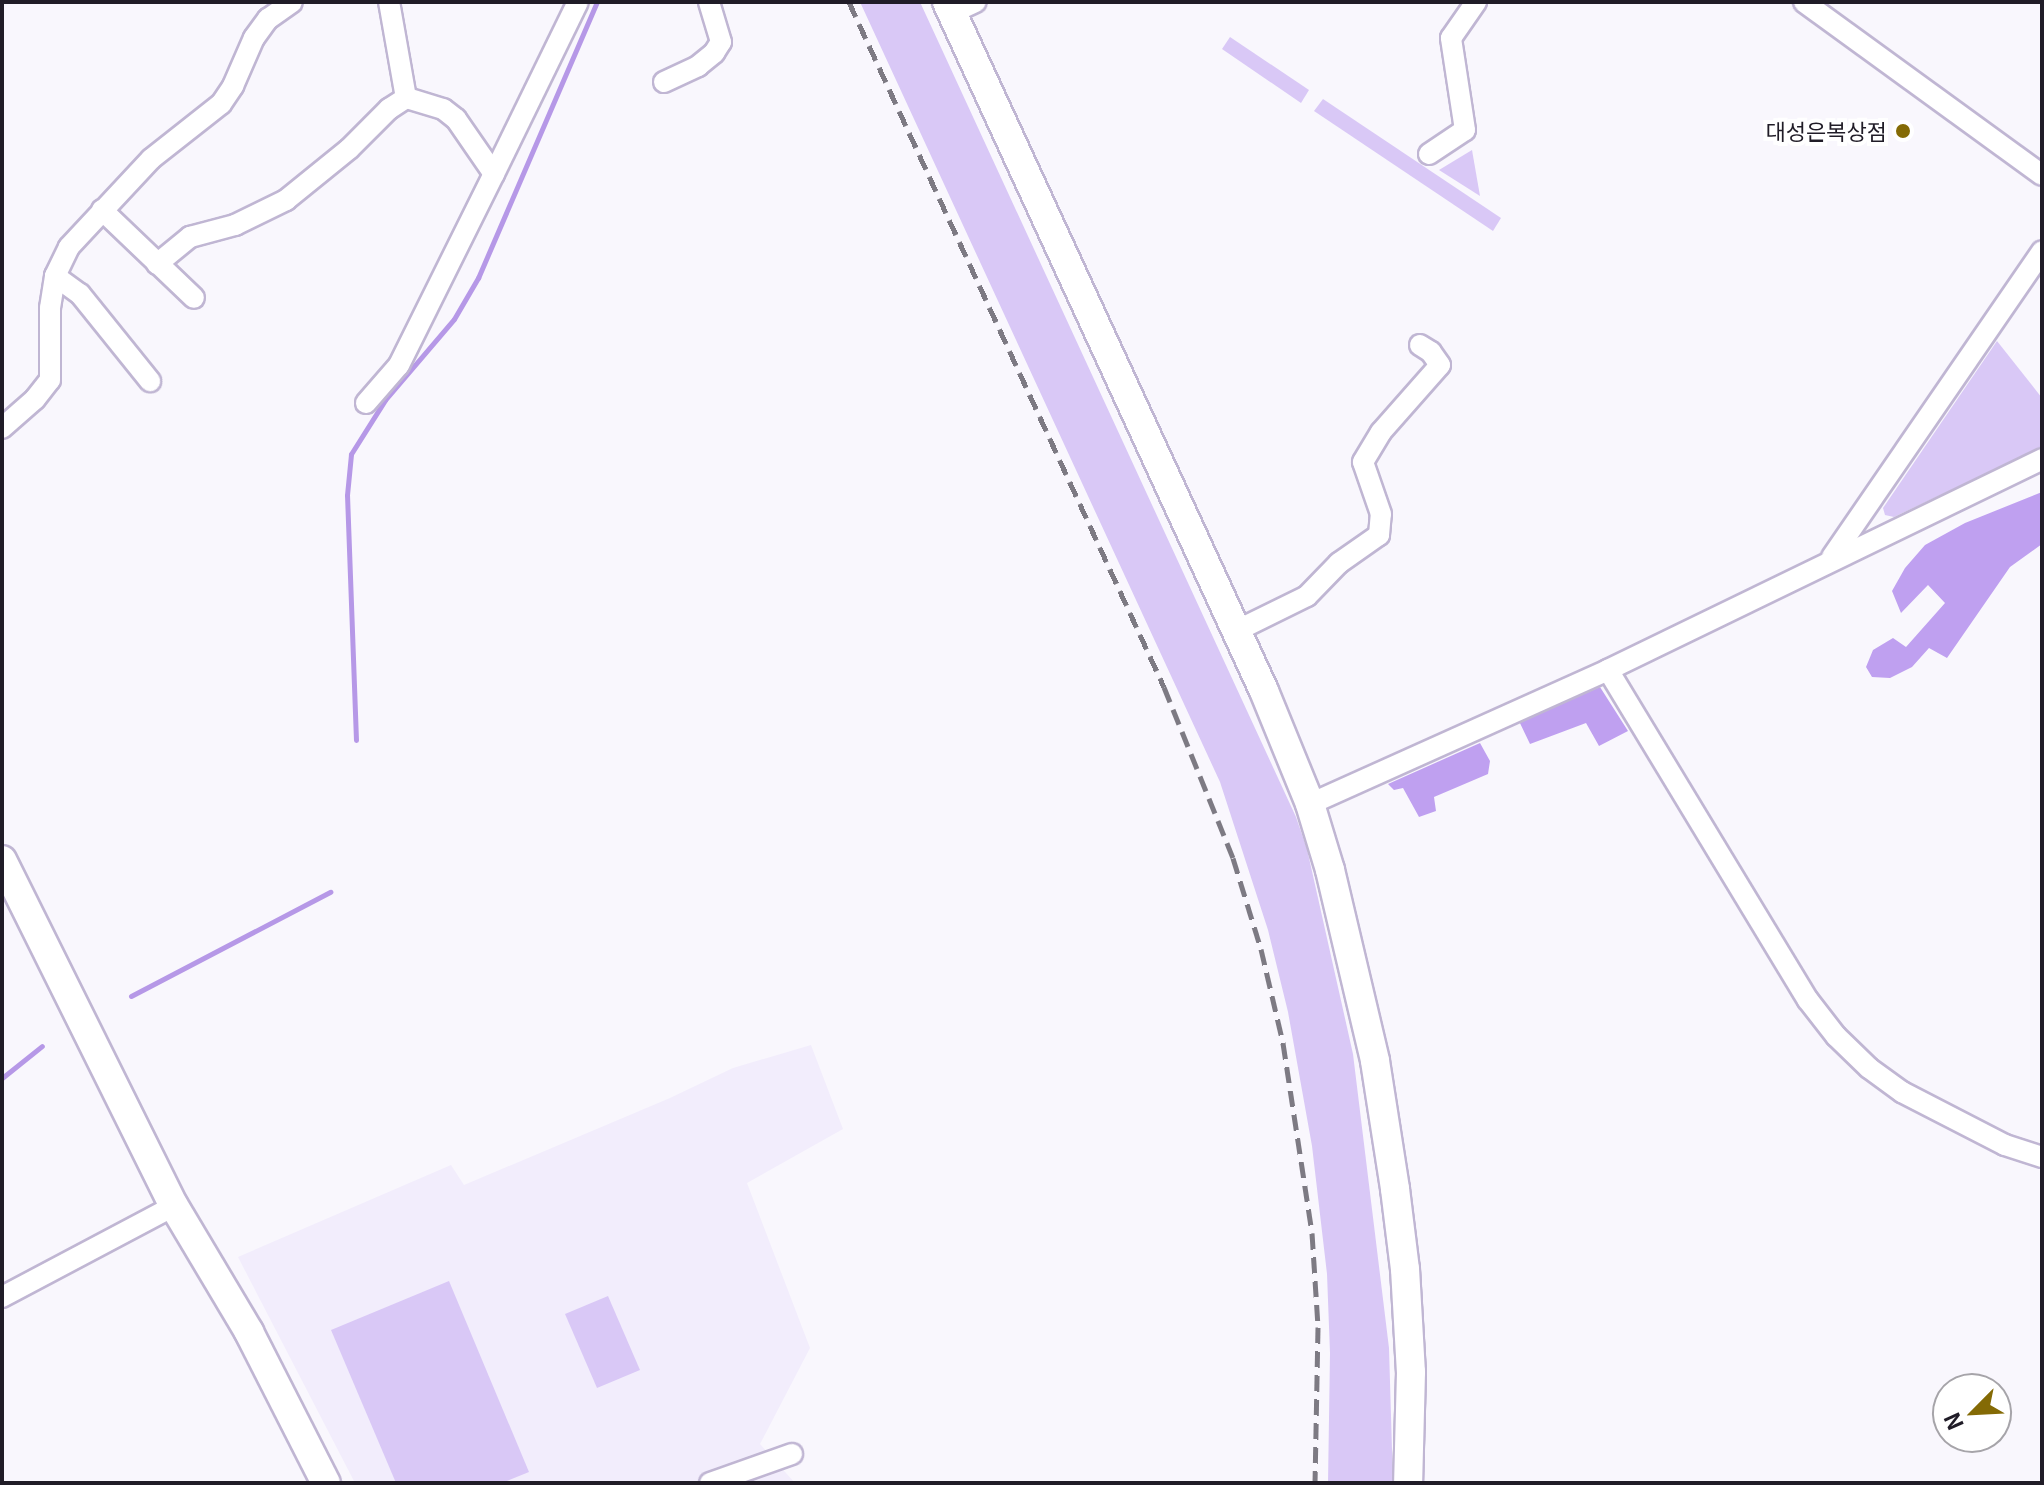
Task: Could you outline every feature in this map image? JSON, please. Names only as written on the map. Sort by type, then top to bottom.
[{"type":"street","points":[[2,428],[27,407],[50,380],[50,308],[55,276],[69,247],[151,159],[221,104],[233,86],[254,38],[268,19],[292,2]]},
{"type":"street","points":[[389,2],[406,98]]},
{"type":"street","points":[[366,403],[399,365],[578,2]]},
{"type":"street","points":[[664,82],[698,66],[714,53],[721,42],[709,2]]},
{"type":"street","points":[[1429,154],[1465,130],[1451,38],[1476,2]]},
{"type":"street","points":[[1804,2],[2042,175]]},
{"type":"street","points":[[958,6],[1310,804],[1330,870],[1375,1061],[1395,1189],[1405,1269],[1411,1372],[1408,1483]]},
{"type":"street","points":[[157,264],[190,237],[235,225],[286,200],[406,98]]},
{"type":"street","points":[[406,98],[443,109],[456,119],[494,174]]},
{"type":"street","points":[[102,210],[194,298]]},
{"type":"street","points":[[1830,561],[2042,251]]},
{"type":"street","points":[[55,276],[80,294],[150,381]]},
{"type":"street","points":[[1236,631],[1307,596],[1339,563],[1379,535],[1381,514],[1363,462],[1381,432],[1440,365],[1431,352],[1420,345]]},
{"type":"street","points":[[1310,804],[1608,670],[2042,459]]},
{"type":"street","points":[[1608,670],[1808,1000],[1836,1036],[1869,1068],[1902,1092],[2005,1145],[2042,1157]]},
{"type":"street","points":[[2,860],[174,1206],[249,1332],[326,1483]]},
{"type":"street","points":[[2,1297],[174,1206]]},
{"type":"street","points":[[710,1483],[792,1454]]},
{"type":"shaded area","points":[[860,2],[920,2],[1296,817],[1307,849],[1353,1054],[1389,1348],[1393,1483],[1328,1483],[1330,1353],[1327,1274],[1312,1146],[1288,1012],[1268,930],[1220,782]]},
{"type":"shaded area","points":[[1230,37],[1309,90],[1301,103],[1222,49]]},
{"type":"shaded area","points":[[1323,99],[1501,218],[1493,231],[1314,111]]},
{"type":"shaded area","points":[[1472,150],[1480,196],[1439,170]]},
{"type":"shaded area","points":[[1997,341],[2042,398],[2042,447],[1894,517],[1885,515],[1883,508]]},
{"type":"shaded area","points":[[2042,492],[2042,544],[2010,567],[1947,658],[1929,648],[1912,667],[1890,678],[1872,677],[1866,667],[1873,650],[1893,638],[1906,647],[1945,603],[1928,585],[1901,613],[1892,591],[1905,568],[1925,545],[1965,523]]},
{"type":"shaded area","points":[[1600,687],[1628,731],[1599,746],[1586,723],[1530,744],[1519,721]]},
{"type":"shaded area","points":[[1480,743],[1490,761],[1488,774],[1434,797],[1436,811],[1419,817],[1403,788],[1394,790],[1388,784]]},
{"type":"shaded area","points":[[811,1045],[843,1129],[747,1183],[810,1348],[760,1444],[795,1483],[355,1483],[238,1257],[451,1165],[464,1185],[733,1068]]},
{"type":"shaded area","points":[[449,1281],[529,1472],[502,1483],[396,1483],[331,1330]]},
{"type":"shaded area","points":[[608,1296],[640,1370],[597,1388],[565,1314]]},
{"type":"waterway","points":[[356,740],[347,495],[351,454],[385,400],[454,319],[478,278],[597,2]]},
{"type":"waterway","points":[[131,996],[330,892]]},
{"type":"waterway","points":[[2,1078],[42,1046]]},
{"type":"railway","points":[[849,2],[1164,687],[1233,858],[1261,949],[1283,1043],[1312,1233],[1318,1327],[1315,1483]]},
{"type":"place","name":"대성은복상점","points":[[1903,131]]}]
